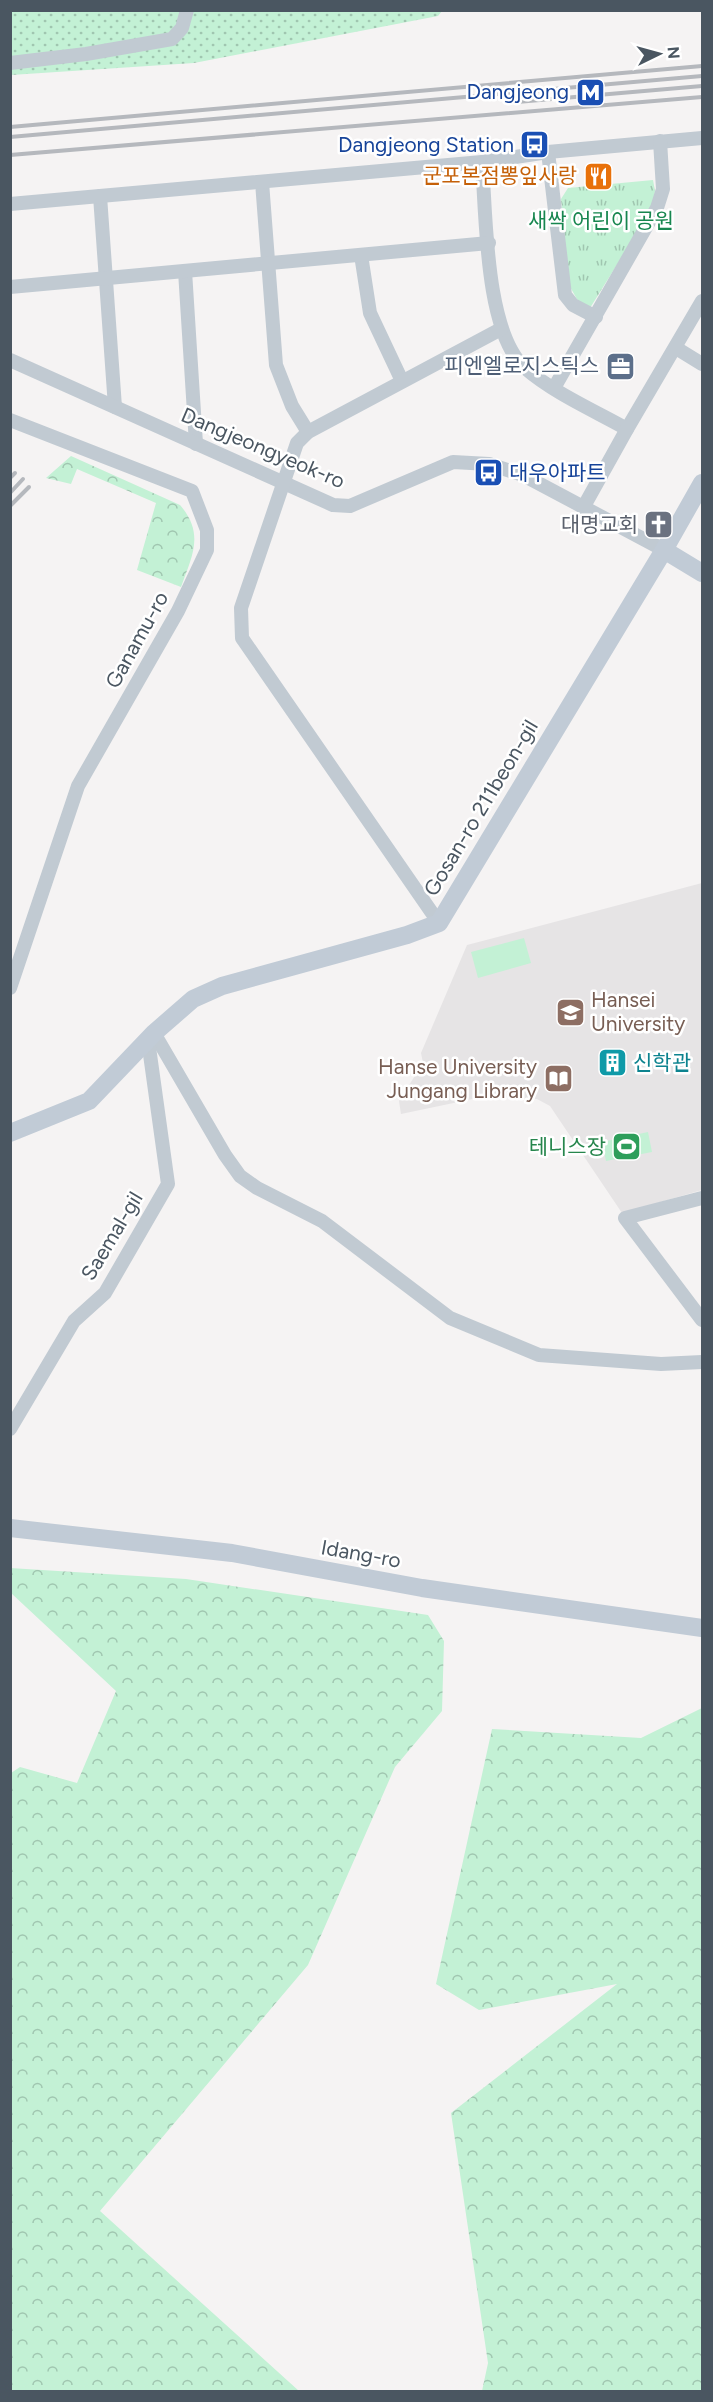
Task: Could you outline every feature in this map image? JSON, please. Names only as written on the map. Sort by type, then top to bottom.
[{"type":"street","points":[[10,63],[86,54],[172,39],[182,28],[187,10]]},
{"type":"street","points":[[10,204],[482,162],[548,152],[702,138]]},
{"type":"street","points":[[554,388],[657,208],[663,189],[660,141]]},
{"type":"street","points":[[548,152],[565,295],[573,305],[596,317]]},
{"type":"street","points":[[482,162],[494,304],[509,348],[524,367],[554,388],[627,429]]},
{"type":"street","points":[[262,182],[276,365],[292,406],[308,432]]},
{"type":"street","points":[[100,196],[115,407]]},
{"type":"street","points":[[10,287],[489,243]]},
{"type":"street","points":[[361,255],[370,313],[402,381]]},
{"type":"street","points":[[185,271],[196,444]]},
{"type":"street","points":[[583,508],[702,301]]},
{"type":"street","points":[[439,923],[242,638],[241,608],[297,443],[308,432],[501,329]]},
{"type":"street","points":[[676,348],[702,364]]},
{"type":"street","name":"Dangjeongyeok-ro","points":[[10,360],[333,505],[350,506],[453,462],[489,464],[523,475],[664,550]]},
{"type":"street","name":"Ganamu-ro","points":[[10,420],[192,491],[207,530],[207,550],[178,611],[78,786],[10,988]]},
{"type":"street","name":"Gosan-ro 211beon-gil","points":[[10,1133],[88,1101],[151,1037],[193,999],[222,986],[407,935],[439,923],[702,483]]},
{"type":"street","points":[[664,550],[702,573]]},
{"type":"street","points":[[151,1037],[240,1176],[257,1188],[322,1221],[450,1318],[539,1354],[661,1364],[702,1362]]},
{"type":"street","name":"Saemal-gil","points":[[10,1429],[74,1321],[105,1293],[168,1184],[151,1037]]},
{"type":"street","points":[[702,1198],[625,1218],[702,1320]]},
{"type":"street","name":"Idang-ro","points":[[10,1528],[232,1553],[422,1588],[702,1628]]},
{"type":"shaded area","name":"Hansei University","points":[[702,883],[702,1190],[622,1213],[550,1106],[537,1099],[487,1096],[401,1114],[399,1101],[423,1063],[421,1053],[467,945]]},
{"type":"green space","points":[[11,11],[442,11],[438,16],[194,63],[11,75]]},
{"type":"green space","name":"새싹 어린이 공원","points":[[653,180],[655,191],[653,207],[590,308],[578,301],[569,285],[561,199],[568,188]]},
{"type":"green space","points":[[71,456],[180,505],[188,516],[194,536],[192,555],[181,587],[137,570],[156,503],[77,469],[71,484],[46,478]]},
{"type":"green space","points":[[524,938],[531,963],[478,978],[471,952]]},
{"type":"green space","name":"테니스장","points":[[648,1132],[652,1152],[606,1161],[602,1142]]},
{"type":"green space","points":[[10,1568],[186,1579],[428,1615],[444,1641],[442,1711],[395,1767],[308,1965],[100,2211],[299,2391],[11,2391],[11,1773],[20,1767],[77,1783],[116,1691],[11,1593]]},
{"type":"green space","points":[[702,1708],[702,2391],[482,2391],[488,2363],[451,2113],[617,1984],[479,2010],[436,1984],[492,1729],[641,1738]]},
{"type":"railway","points":[[10,127],[702,66]]},
{"type":"railway","points":[[10,137],[702,76]]},
{"type":"railway","points":[[517,102],[702,86]]},
{"type":"railway","points":[[10,155],[702,97]]},
{"type":"railway","points":[[10,478],[15,473]]},
{"type":"railway","points":[[10,493],[23,479]]},
{"type":"railway","points":[[10,506],[29,487]]},
{"type":"place","name":"Dangjeong","points":[[590,92]]},
{"type":"place","name":"Dangjeong Station","points":[[535,145]]},
{"type":"place","name":"군포본점뽕잎사랑","points":[[598,176]]},
{"type":"place","name":"피엔엘로지스틱스","points":[[620,366]]},
{"type":"place","name":"대우아파트","points":[[488,473]]},
{"type":"place","name":"대명교회","points":[[659,525]]},
{"type":"place","name":"Hansei University","points":[[570,1012]]},
{"type":"place","name":"신학관","points":[[612,1063]]},
{"type":"place","name":"Hanse University Jungang Library","points":[[558,1079]]},
{"type":"place","name":"테니스장","points":[[627,1147]]}]
